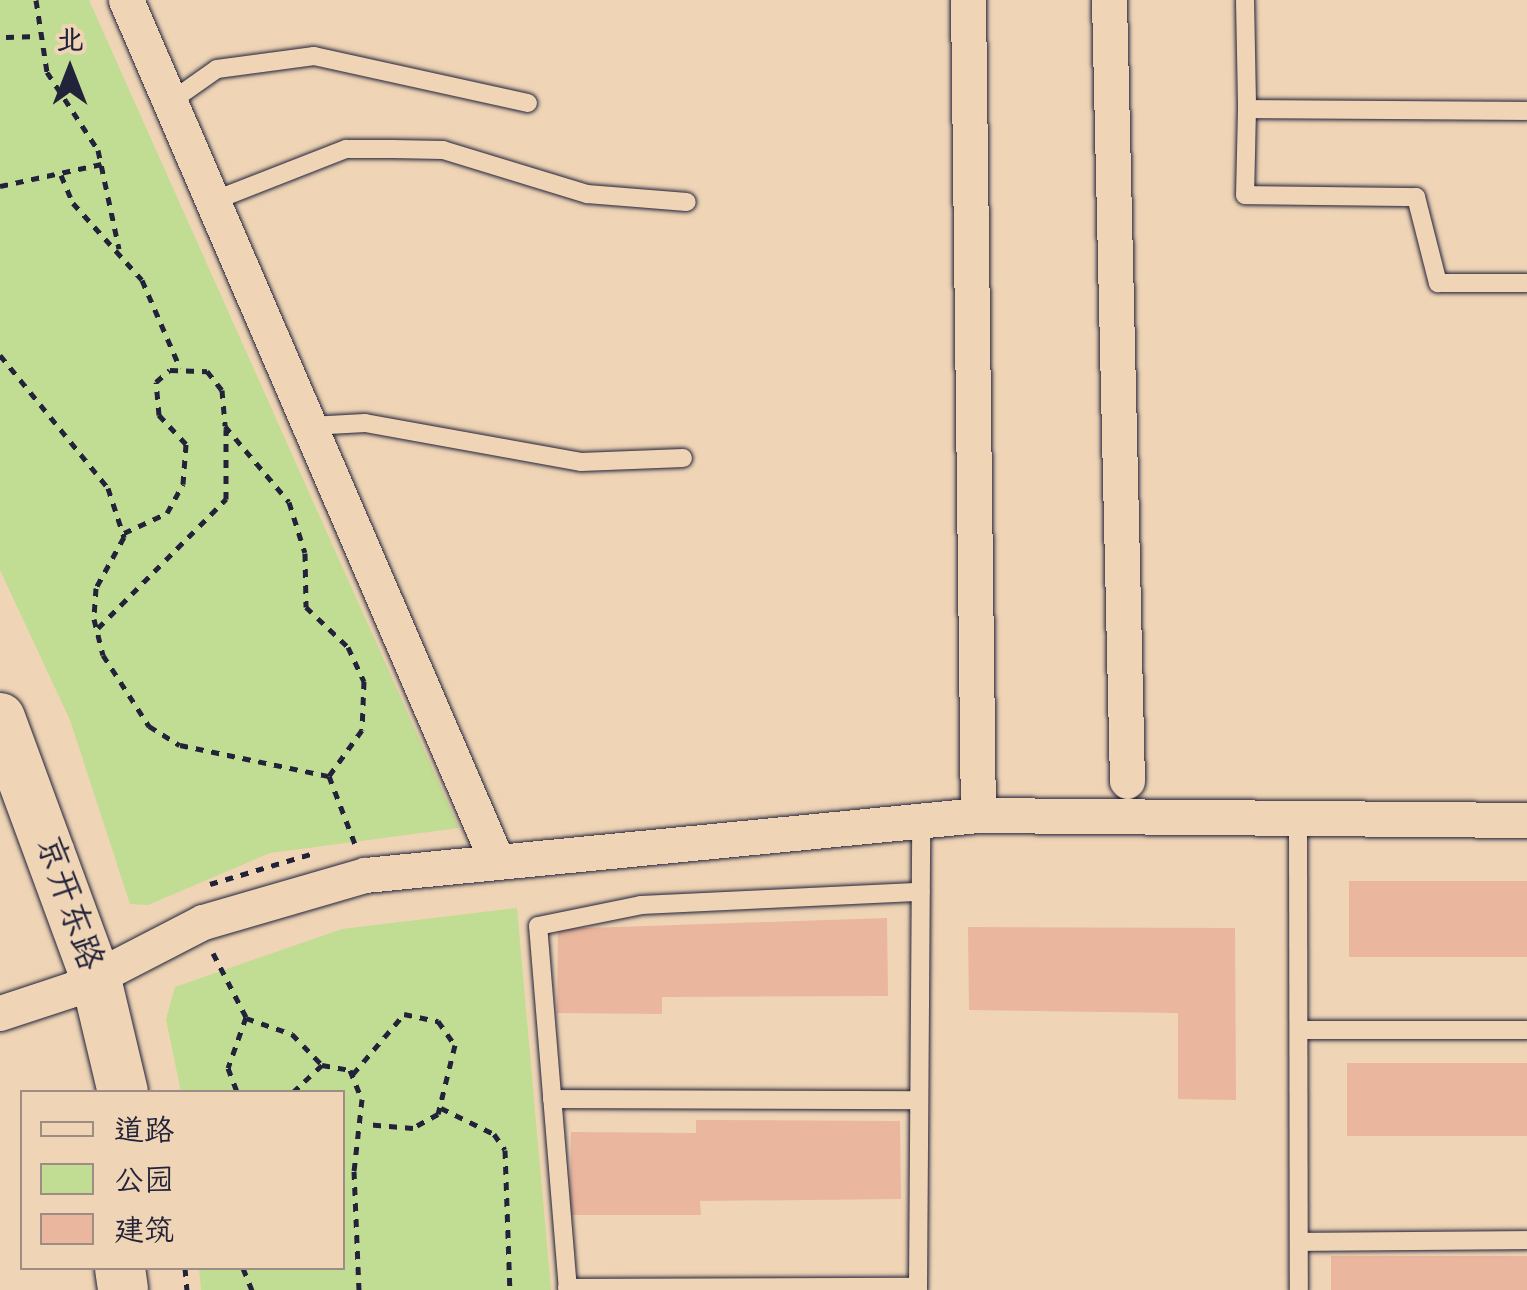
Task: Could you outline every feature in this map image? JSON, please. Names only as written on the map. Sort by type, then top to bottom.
[{"type":"street","points":[[126,0],[496,859]]},
{"type":"street","points":[[968,0],[978,814]]},
{"type":"street","points":[[1109,0],[1127,781]]},
{"type":"street","name":"京开东路","points":[[0,718],[84,984],[122,1090]]},
{"type":"street","name":"京开东路","points":[[0,810],[84,984],[94,1090]]},
{"type":"street","points":[[0,1013],[84,984],[281,893],[496,859],[978,814],[1527,820]]},
{"type":"lane","points":[[1245,0],[1245,195],[1416,198],[1438,283],[1527,283]]},
{"type":"lane","points":[[170,102],[216,69],[314,56],[528,103]]},
{"type":"lane","points":[[1246,109],[1527,111]]},
{"type":"lane","points":[[213,201],[346,149],[392,149],[444,150],[587,194],[688,202]]},
{"type":"lane","points":[[310,426],[365,423],[580,462],[683,458]]},
{"type":"lane","points":[[921,819],[921,892],[918,1289],[568,1289],[538,926],[641,905],[921,892]]},
{"type":"lane","points":[[1298,819],[1299,1290]]},
{"type":"lane","points":[[1299,1030],[1527,1030]]},
{"type":"lane","points":[[552,1099],[919,1100]]},
{"type":"lane","points":[[1299,1242],[1527,1240]]},
{"type":"path","points":[[36,0],[38,36],[56,96],[102,164],[119,249],[180,368],[218,380],[225,426],[226,499],[96,630]]},
{"type":"path","points":[[6,36],[38,36]]},
{"type":"path","points":[[0,186],[102,164]]},
{"type":"path","points":[[62,175],[80,212],[119,249]]},
{"type":"path","points":[[0,355],[108,488],[124,533]]},
{"type":"path","points":[[180,368],[153,390],[159,415],[186,444],[182,484],[167,513],[124,533],[96,588],[96,630],[108,665],[166,740],[329,776]]},
{"type":"path","points":[[225,426],[290,502],[306,553],[306,607],[348,647],[364,681],[362,730],[329,776]]},
{"type":"path","points":[[329,776],[356,847]]},
{"type":"path","points":[[210,946],[246,1017],[292,1034],[322,1066],[353,1074]]},
{"type":"path","points":[[359,1290],[354,1171],[365,1124],[353,1074],[395,1017],[427,1016],[455,1045],[442,1108],[414,1128],[365,1124]]},
{"type":"path","points":[[237,1090],[228,1068],[246,1017]]},
{"type":"path","points":[[295,1090],[322,1066]]},
{"type":"path","points":[[442,1108],[494,1134],[505,1150],[510,1290]]},
{"type":"green space","points":[[0,0],[89,0],[459,828],[270,853],[148,905],[130,904],[70,720],[0,570]]},
{"type":"green space","points":[[517,908],[551,1290],[201,1290],[199,1270],[345,1270],[345,1090],[181,1090],[166,1019],[175,987],[342,929]]},
{"type":"building","points":[[1349,881],[1527,881],[1527,957],[1349,957]]},
{"type":"building","points":[[887,918],[888,996],[662,997],[662,1014],[557,1013],[558,929]]},
{"type":"building","points":[[968,927],[1235,928],[1236,1100],[1178,1099],[1178,1013],[969,1010]]},
{"type":"building","points":[[1347,1063],[1527,1063],[1527,1136],[1347,1136]]},
{"type":"building","points":[[696,1120],[900,1121],[901,1199],[700,1201],[701,1215],[570,1215],[571,1132],[696,1133]]},
{"type":"building","points":[[1331,1256],[1527,1256],[1527,1290],[1331,1290]]}]
